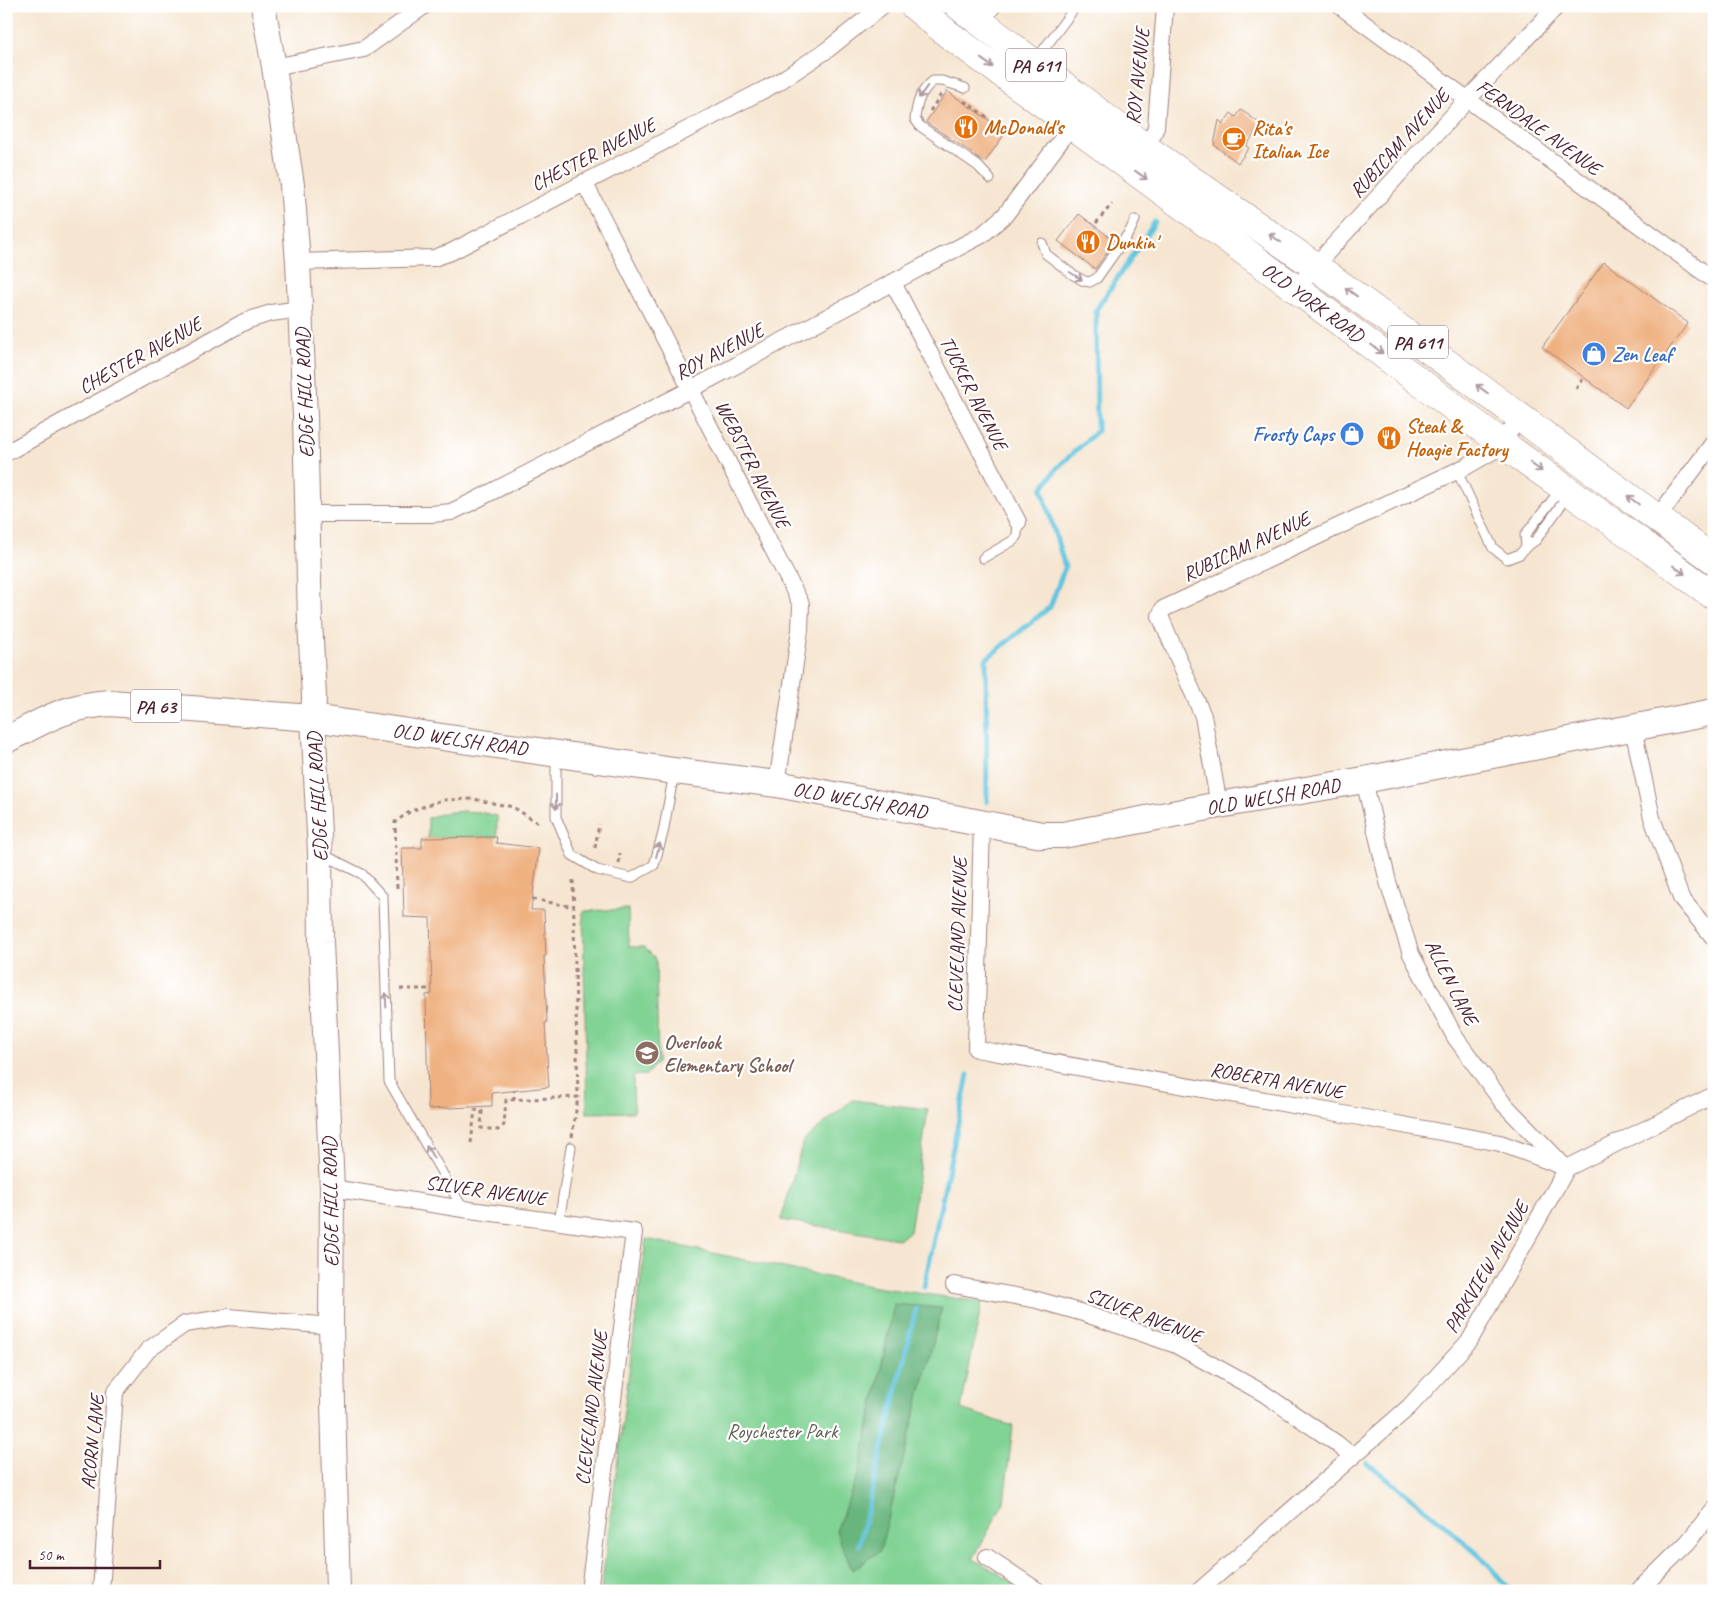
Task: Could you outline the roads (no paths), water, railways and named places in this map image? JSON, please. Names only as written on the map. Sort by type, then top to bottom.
[{"type":"highway","name":"OLD YORK ROAD","points":[[914,6],[948,34],[1296,288],[1500,442],[1714,596]]},
{"type":"highway","name":"OLD YORK ROAD","points":[[959,6],[990,15],[1034,63],[1147,149],[1315,266],[1714,560]]},
{"type":"main road","name":"EDGE HILL ROAD","points":[[263,6],[292,185],[301,309],[314,697],[313,718],[320,853],[321,942],[332,1188],[331,1326],[338,1591]]},
{"type":"main road","name":"OLD WELSH ROAD","points":[[6,740],[50,716],[88,704],[110,702],[313,718],[674,772],[777,784],[1042,835],[1064,835],[1219,805],[1364,780],[1714,712]]},
{"type":"street","points":[[274,67],[364,48],[424,6]]},
{"type":"street","name":"CHESTER AVENUE","points":[[298,262],[434,258],[451,252],[777,83],[827,50],[882,6]]},
{"type":"street","name":"ROY AVENUE","points":[[1147,149],[1156,127],[1165,6]]},
{"type":"street","name":"FERNDALE AVENUE","points":[[1340,6],[1714,280]]},
{"type":"street","name":"RUBICAM AVENUE","points":[[1296,288],[1467,100],[1557,6]]},
{"type":"street","name":"ROY AVENUE","points":[[307,514],[432,514],[451,512],[690,390],[982,235],[1017,200],[1071,125],[1089,105]]},
{"type":"street","name":"WEBSTER AVENUE","points":[[584,182],[801,604],[800,630],[777,784]]},
{"type":"street","name":"TUCKER AVENUE","points":[[893,283],[1018,522]]},
{"type":"street","name":"CHESTER AVENUE","points":[[6,453],[246,320],[272,313],[301,309]]},
{"type":"street","name":"RUBICAM AVENUE","points":[[1219,805],[1203,716],[1160,616],[1164,609],[1457,471],[1492,451],[1522,418]]},
{"type":"street","points":[[1657,518],[1714,442]]},
{"type":"street","points":[[1633,728],[1652,818],[1681,898],[1714,938]]},
{"type":"street","name":"ALLEN LANE","points":[[1364,780],[1388,882],[1411,954],[1455,1037],[1503,1103],[1567,1168]]},
{"type":"street","name":"CLEVELAND AVENUE","points":[[976,1049],[982,822]]},
{"type":"street","name":"ROBERTA AVENUE","points":[[976,1049],[1492,1141],[1567,1168]]},
{"type":"street","points":[[1567,1168],[1714,1095]]},
{"type":"street","name":"PARKVIEW AVENUE","points":[[1199,1591],[1409,1407],[1470,1340],[1567,1168]]},
{"type":"street","name":"SILVER AVENUE","points":[[332,1188],[463,1209],[634,1232]]},
{"type":"street","name":"CLEVELAND AVENUE","points":[[589,1591],[634,1232]]},
{"type":"street","name":"SILVER AVENUE","points":[[954,1286],[1037,1300],[1080,1312],[1176,1345],[1263,1393],[1352,1456]]},
{"type":"street","name":"ACORN LANE","points":[[101,1591],[115,1392],[148,1350],[185,1324],[229,1317],[331,1326]]},
{"type":"street","points":[[1638,1591],[1688,1542],[1714,1509]]},
{"type":"street","points":[[988,1556],[1038,1591]]},
{"type":"lane","points":[[1034,63],[1076,6]]},
{"type":"lane","points":[[965,88],[942,81],[933,81],[924,89],[918,100],[915,119],[920,126],[978,166],[990,179]]},
{"type":"lane","points":[[1042,243],[1046,254],[1072,274],[1084,281],[1090,282],[1097,278],[1130,231],[1135,220]]},
{"type":"lane","points":[[1457,471],[1493,548],[1507,560],[1520,554],[1526,547],[1525,535],[1567,489]]},
{"type":"lane","points":[[984,558],[1014,540],[1017,535],[1018,522]]},
{"type":"lane","points":[[556,753],[556,817],[572,856],[596,870],[631,878],[654,865],[663,833],[674,772]]},
{"type":"lane","points":[[320,853],[362,874],[383,897],[390,1081],[463,1209]]},
{"type":"lane","points":[[559,1222],[570,1147]]},
{"type":"waterway","points":[[987,802],[986,659],[1050,607],[1065,567],[1042,489],[1058,467],[1097,431],[1096,310],[1155,222]]},
{"type":"waterway","points":[[924,1287],[968,1075]]},
{"type":"waterway","points":[[859,1545],[916,1309]]},
{"type":"waterway","points":[[1367,1463],[1433,1515],[1481,1557],[1511,1591]]},
{"type":"place","name":"McDonald's","points":[[966,127]]},
{"type":"place","name":"Rita's Italian Ice","points":[[1234,139]]},
{"type":"place","name":"Dunkin'","points":[[1088,242]]},
{"type":"place","name":"Zen Leaf","points":[[1594,354]]},
{"type":"place","name":"Frosty Caps","points":[[1352,434]]},
{"type":"place","name":"Steak & Hoagie Factory","points":[[1389,438]]},
{"type":"place","name":"Overlook Elementary School","points":[[647,1053]]},
{"type":"park label","name":"Roychester Park","points":[[782,1431]]}]
